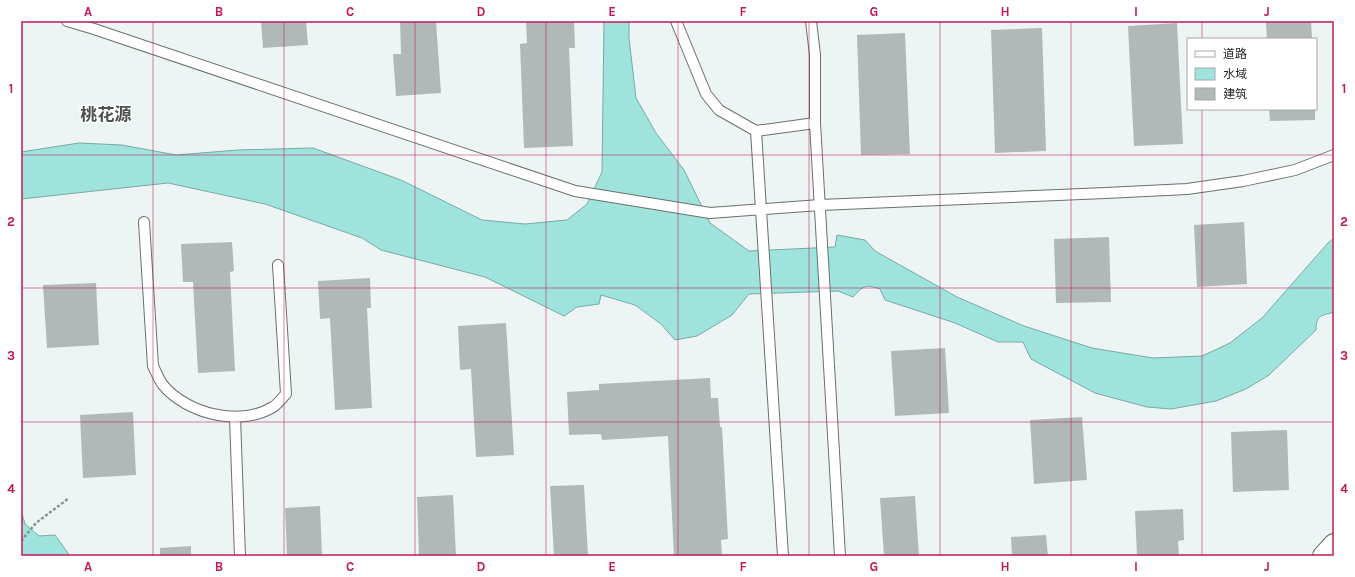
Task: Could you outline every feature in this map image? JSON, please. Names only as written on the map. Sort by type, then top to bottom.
[{"type":"street","points":[[1323,556],[1334,544]]},
{"type":"lane","points":[[67,21],[575,191],[710,214],[820,205],[1187,189],[1243,181],[1295,170],[1334,155]]},
{"type":"lane","points":[[676,21],[706,94],[719,110],[756,131],[815,123]]},
{"type":"lane","points":[[811,21],[815,55],[815,123],[840,556]]},
{"type":"lane","points":[[756,131],[782,556]]},
{"type":"lane","points":[[144,222],[153,366],[162,385],[179,399],[199,410],[218,416],[235,417],[256,414],[274,407],[286,394],[278,265]]},
{"type":"lane","points":[[235,417],[240,556]]},
{"type":"path","points":[[21,541],[36,523],[69,498]]},
{"type":"water","points":[[604,21],[629,21],[629,38],[636,98],[656,133],[684,170],[710,223],[749,251],[835,247],[837,235],[865,240],[875,251],[957,297],[1024,326],[1092,348],[1153,358],[1202,356],[1230,343],[1262,318],[1334,238],[1334,312],[1320,316],[1317,321],[1316,330],[1269,375],[1246,389],[1216,401],[1171,409],[1147,407],[1095,393],[1031,359],[1023,342],[998,342],[955,323],[885,300],[880,289],[868,286],[859,290],[853,297],[838,291],[749,294],[732,315],[697,336],[675,340],[661,324],[635,305],[601,295],[599,304],[577,307],[564,316],[485,277],[381,250],[362,238],[265,204],[168,183],[21,199],[21,152],[79,143],[122,145],[176,155],[238,150],[313,148],[401,180],[482,220],[525,224],[567,220],[587,204],[602,172]]},
{"type":"water","points":[[21,510],[25,524],[39,536],[55,535],[70,556],[21,556]]},
{"type":"building","points":[[261,21],[306,21],[308,45],[263,48]]},
{"type":"building","points":[[400,21],[436,21],[441,93],[396,96],[393,54],[401,54]]},
{"type":"building","points":[[526,21],[574,21],[575,48],[569,48],[573,146],[524,148],[520,44],[527,43]]},
{"type":"building","points":[[1266,21],[1311,21],[1312,38],[1267,38]]},
{"type":"building","points":[[1177,23],[1183,144],[1134,146],[1128,26]]},
{"type":"building","points":[[1042,28],[1046,151],[995,153],[991,30]]},
{"type":"building","points":[[905,33],[910,154],[861,155],[857,35]]},
{"type":"building","points":[[1269,110],[1315,110],[1315,120],[1270,121]]},
{"type":"building","points":[[1244,222],[1247,284],[1197,287],[1194,225]]},
{"type":"building","points":[[1109,237],[1111,302],[1056,303],[1054,239]]},
{"type":"building","points":[[232,242],[234,271],[230,272],[235,371],[198,373],[193,282],[183,282],[181,244]]},
{"type":"building","points":[[370,278],[371,308],[367,308],[372,408],[335,410],[330,318],[320,319],[318,281]]},
{"type":"building","points":[[96,283],[99,345],[47,348],[43,285]]},
{"type":"building","points":[[506,323],[514,455],[476,457],[471,369],[460,370],[458,326]]},
{"type":"building","points":[[945,348],[949,413],[895,416],[891,351]]},
{"type":"building","points":[[710,378],[711,398],[718,398],[720,427],[722,427],[728,539],[721,540],[722,556],[674,556],[668,436],[602,440],[601,434],[569,435],[567,392],[599,390],[599,384]]},
{"type":"building","points":[[133,412],[136,475],[83,478],[80,415]]},
{"type":"building","points":[[1082,417],[1087,480],[1034,484],[1030,420]]},
{"type":"building","points":[[1287,430],[1289,490],[1233,492],[1231,432]]},
{"type":"building","points":[[584,485],[588,556],[554,556],[550,486]]},
{"type":"building","points":[[453,495],[456,556],[419,556],[417,497]]},
{"type":"building","points":[[915,496],[919,556],[884,556],[880,498]]},
{"type":"building","points":[[320,506],[322,556],[287,556],[285,508]]},
{"type":"building","points":[[1183,509],[1184,540],[1178,541],[1179,556],[1137,556],[1135,511]]},
{"type":"building","points":[[1046,535],[1048,556],[1012,556],[1011,537]]},
{"type":"building","points":[[191,546],[191,556],[160,556],[160,548]]},
{"type":"district","name":"桃花源","points":[[106,114]]}]
